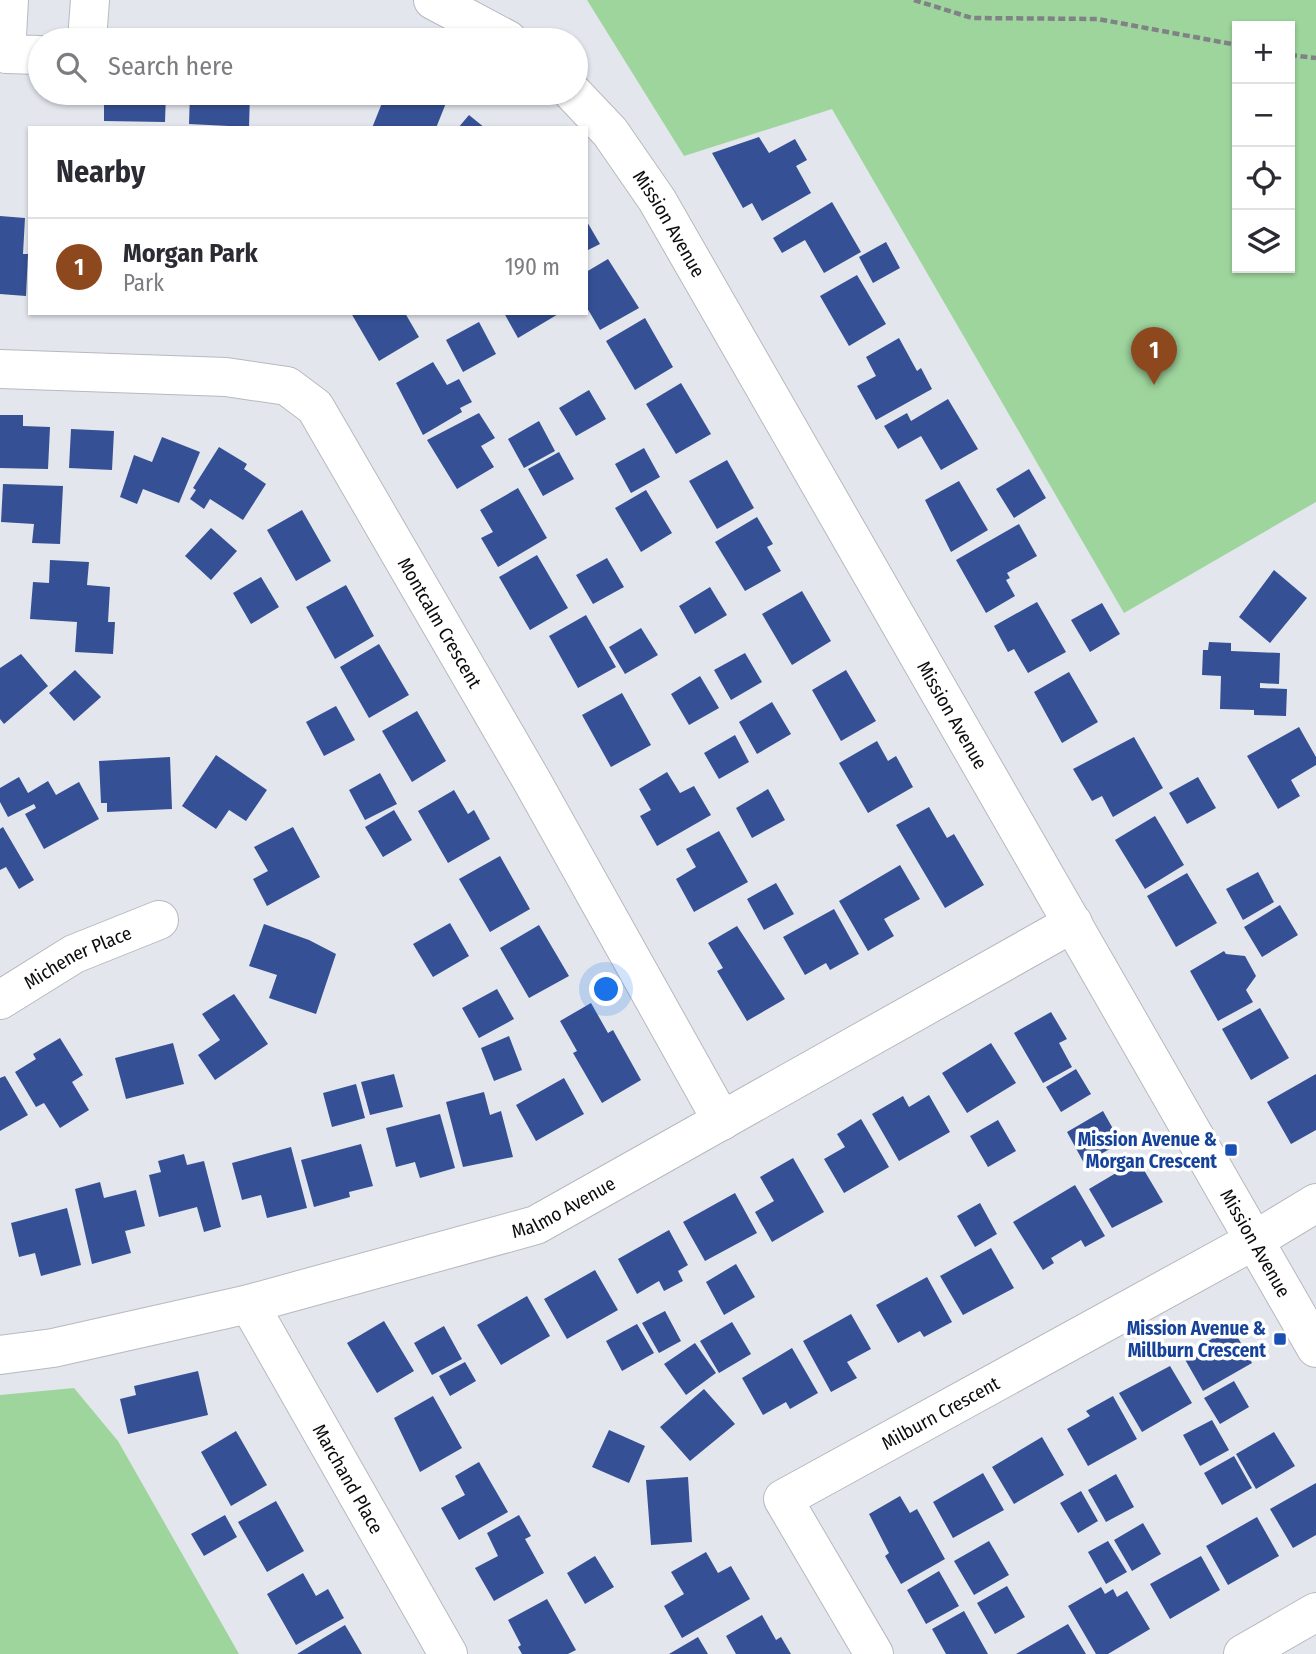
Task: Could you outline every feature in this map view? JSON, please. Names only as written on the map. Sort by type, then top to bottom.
[{"type":"street","points":[[9,0],[6,54],[28,55]]},
{"type":"street","points":[[88,28],[90,0]]},
{"type":"street","points":[[433,0],[486,28]]},
{"type":"street","name":"Mission Avenue","points":[[584,105],[610,132],[656,200],[1316,1348]]},
{"type":"street","name":"Montcalm Crescent","points":[[0,369],[226,377],[287,386],[315,407],[532,781],[722,1121]]},
{"type":"street","name":"Michener Place","points":[[0,1000],[74,954],[159,920]]},
{"type":"street","name":"Malmo Avenue","points":[[0,1355],[53,1348],[249,1304],[536,1225],[1073,923]]},
{"type":"street","points":[[1255,1240],[1316,1203]]},
{"type":"street","name":"Milburn Crescent","points":[[874,1654],[783,1499],[1255,1240]]},
{"type":"street","name":"Marchand Place","points":[[249,1304],[448,1654]]},
{"type":"street","points":[[1243,1654],[1316,1612]]},
{"type":"path","points":[[914,0],[972,18],[1098,19],[1232,44]]},
{"type":"path","points":[[1295,56],[1316,58]]},
{"type":"green space","points":[[587,0],[1316,0],[1316,502],[1124,613],[832,109],[684,156]]},
{"type":"green space","points":[[74,1388],[118,1441],[239,1654],[0,1654],[0,1395]]},
{"type":"building","points":[[104,105],[166,105],[165,122],[104,121]]},
{"type":"building","points":[[190,105],[250,105],[249,126],[189,124]]},
{"type":"building","points":[[381,105],[445,105],[437,126],[373,126]]},
{"type":"building","points":[[469,115],[483,126],[460,126]]},
{"type":"building","points":[[759,137],[769,153],[795,139],[807,160],[796,166],[811,193],[762,221],[752,203],[743,208],[712,153]]},
{"type":"building","points":[[832,202],[861,252],[824,273],[805,240],[782,253],[773,238]]},
{"type":"building","points":[[0,216],[25,218],[23,254],[28,254],[26,296],[0,294]]},
{"type":"building","points":[[588,223],[600,244],[588,250]]},
{"type":"building","points":[[886,242],[900,268],[873,283],[859,257]]},
{"type":"building","points":[[608,259],[639,308],[600,330],[588,309],[588,271]]},
{"type":"building","points":[[857,275],[886,324],[849,346],[820,296]]},
{"type":"building","points":[[352,315],[406,315],[419,337],[379,361]]},
{"type":"building","points":[[505,315],[557,315],[518,338]]},
{"type":"building","points":[[645,318],[673,367],[635,390],[606,341]]},
{"type":"building","points":[[479,322],[496,354],[463,372],[446,340]]},
{"type":"building","points":[[899,338],[917,371],[921,368],[932,389],[876,420],[857,386],[876,376],[866,357]]},
{"type":"building","points":[[433,362],[447,385],[459,379],[472,402],[460,408],[462,412],[423,435],[396,383]]},
{"type":"building","points":[[681,383],[711,434],[676,454],[646,404]]},
{"type":"building","points":[[589,390],[606,419],[576,436],[559,408]]},
{"type":"building","points":[[948,399],[978,449],[941,470],[921,436],[898,449],[884,426],[907,413],[911,421]]},
{"type":"building","points":[[479,413],[495,438],[481,446],[494,467],[457,489],[427,440]]},
{"type":"building","points":[[0,415],[23,415],[23,426],[50,427],[48,469],[0,468]]},
{"type":"building","points":[[539,421],[555,451],[524,468],[508,439]]},
{"type":"building","points":[[71,429],[114,431],[112,470],[69,468]]},
{"type":"building","points":[[162,437],[200,452],[179,503],[143,489],[137,504],[120,497],[134,455],[152,462]]},
{"type":"building","points":[[219,447],[247,464],[244,469],[266,484],[243,520],[210,499],[204,509],[190,499],[196,490],[193,488]]},
{"type":"building","points":[[644,448],[660,477],[631,493],[615,464]]},
{"type":"building","points":[[559,452],[574,479],[543,496],[528,469]]},
{"type":"building","points":[[727,460],[754,508],[717,529],[689,481]]},
{"type":"building","points":[[1029,469],[1046,498],[1014,518],[996,489]]},
{"type":"building","points":[[959,481],[988,530],[951,552],[925,500]]},
{"type":"building","points":[[3,484],[63,486],[60,544],[32,543],[34,524],[1,522]]},
{"type":"building","points":[[518,488],[547,538],[498,567],[481,538],[493,532],[480,510]]},
{"type":"building","points":[[646,490],[672,533],[641,552],[615,508]]},
{"type":"building","points":[[302,510],[331,561],[296,581],[267,530]]},
{"type":"building","points":[[757,517],[773,544],[767,547],[781,571],[745,591],[715,542]]},
{"type":"building","points":[[1019,524],[1037,556],[1007,573],[1010,578],[1006,580],[1015,596],[986,613],[956,560]]},
{"type":"building","points":[[211,528],[237,551],[211,580],[185,556]]},
{"type":"building","points":[[537,555],[568,608],[530,630],[499,577]]},
{"type":"building","points":[[607,558],[624,587],[593,604],[576,575]]},
{"type":"building","points":[[50,560],[89,562],[87,585],[110,587],[108,622],[115,622],[113,654],[75,652],[77,622],[30,619],[33,582],[49,583]]},
{"type":"building","points":[[1274,570],[1307,598],[1270,643],[1239,617]]},
{"type":"building","points":[[261,577],[279,607],[251,624],[233,593]]},
{"type":"building","points":[[346,585],[374,636],[335,659],[306,607]]},
{"type":"building","points":[[710,587],[727,615],[695,634],[679,606]]},
{"type":"building","points":[[802,591],[831,641],[792,665],[762,614]]},
{"type":"building","points":[[1037,602],[1066,652],[1028,673],[1014,649],[1008,652],[994,626]]},
{"type":"building","points":[[1102,603],[1120,634],[1090,652],[1071,620]]},
{"type":"building","points":[[586,615],[616,667],[578,688],[549,636]]},
{"type":"building","points":[[641,628],[658,655],[625,674],[609,647]]},
{"type":"building","points":[[1209,642],[1231,643],[1231,651],[1280,653],[1279,684],[1260,683],[1260,688],[1287,689],[1286,716],[1254,715],[1254,710],[1220,709],[1221,676],[1202,675],[1203,650],[1208,650]]},
{"type":"building","points":[[379,644],[409,695],[369,718],[340,667]]},
{"type":"building","points":[[745,653],[762,682],[731,700],[714,670]]},
{"type":"building","points":[[21,654],[48,686],[4,724],[0,719],[0,668]]},
{"type":"building","points":[[75,670],[101,697],[74,721],[49,693]]},
{"type":"building","points":[[846,670],[876,721],[841,741],[812,690]]},
{"type":"building","points":[[1069,672],[1098,722],[1062,743],[1034,692]]},
{"type":"building","points":[[700,676],[719,708],[689,725],[671,694]]},
{"type":"building","points":[[622,693],[651,745],[611,767],[582,715]]},
{"type":"building","points":[[772,702],[791,734],[757,754],[739,722]]},
{"type":"building","points":[[336,706],[355,740],[324,756],[306,722]]},
{"type":"building","points":[[417,711],[446,761],[412,782],[382,731]]},
{"type":"building","points":[[1299,727],[1316,757],[1316,765],[1291,780],[1300,796],[1278,809],[1247,756]]},
{"type":"building","points":[[735,735],[749,762],[719,779],[704,753]]},
{"type":"building","points":[[1134,737],[1163,788],[1113,817],[1102,796],[1092,801],[1073,769]]},
{"type":"building","points":[[877,741],[888,761],[896,756],[913,787],[868,813],[839,763]]},
{"type":"building","points":[[216,755],[267,790],[246,821],[229,810],[216,829],[182,806]]},
{"type":"building","points":[[170,757],[172,809],[107,812],[107,803],[101,803],[99,761]]},
{"type":"building","points":[[667,772],[680,793],[694,786],[711,815],[657,846],[640,816],[651,810],[639,789]]},
{"type":"building","points":[[380,773],[397,804],[365,820],[349,790]]},
{"type":"building","points":[[19,777],[28,793],[48,781],[56,795],[79,782],[99,819],[44,849],[25,814],[36,808],[34,804],[8,817],[0,802],[0,788]]},
{"type":"building","points":[[1198,777],[1216,808],[1187,824],[1169,793]]},
{"type":"building","points":[[768,789],[785,820],[752,838],[736,808]]},
{"type":"building","points":[[454,790],[468,814],[474,810],[490,839],[448,863],[418,811]]},
{"type":"building","points":[[929,807],[947,838],[954,834],[984,885],[945,908],[896,825]]},
{"type":"building","points":[[394,810],[412,840],[383,857],[365,827]]},
{"type":"building","points":[[1155,816],[1184,865],[1145,889],[1115,840]]},
{"type":"building","points":[[3,827],[34,880],[19,889],[6,867],[0,870],[0,829]]},
{"type":"building","points":[[293,827],[320,877],[267,906],[253,879],[268,871],[254,847]]},
{"type":"building","points":[[719,831],[748,882],[694,912],[676,879],[696,867],[686,849]]},
{"type":"building","points":[[500,856],[530,909],[490,932],[459,879]]},
{"type":"building","points":[[900,865],[920,899],[884,919],[894,936],[868,951],[839,901]]},
{"type":"building","points":[[1258,872],[1274,902],[1243,920],[1226,889]]},
{"type":"building","points":[[1187,873],[1217,923],[1176,947],[1147,896]]},
{"type":"building","points":[[776,883],[794,914],[764,930],[747,899]]},
{"type":"building","points":[[1280,905],[1298,935],[1262,957],[1244,927]]},
{"type":"building","points":[[834,909],[859,954],[830,970],[826,963],[805,975],[783,937]]},
{"type":"building","points":[[450,923],[469,956],[433,977],[413,944]]},
{"type":"building","points":[[264,924],[309,940],[336,954],[316,1014],[269,998],[277,975],[249,966]]},
{"type":"building","points":[[539,925],[569,976],[529,998],[500,948]]},
{"type":"building","points":[[737,926],[785,999],[747,1021],[717,971],[723,968],[708,943]]},
{"type":"building","points":[[1224,951],[1226,954],[1245,956],[1256,976],[1246,990],[1253,1002],[1218,1021],[1190,971]]},
{"type":"building","points":[[497,989],[514,1019],[479,1038],[462,1008]]},
{"type":"building","points":[[234,994],[268,1044],[215,1080],[198,1055],[220,1040],[202,1014]]},
{"type":"building","points":[[591,1003],[608,1033],[613,1030],[641,1080],[602,1103],[573,1053],[577,1051],[560,1021]]},
{"type":"building","points":[[1260,1008],[1289,1058],[1251,1080],[1222,1029]]},
{"type":"building","points":[[1051,1012],[1067,1039],[1059,1043],[1072,1067],[1043,1083],[1014,1033]]},
{"type":"building","points":[[509,1036],[522,1070],[494,1081],[481,1048]]},
{"type":"building","points":[[60,1038],[83,1075],[72,1082],[89,1110],[60,1128],[44,1103],[36,1107],[15,1072],[36,1059],[33,1054]]},
{"type":"building","points":[[173,1043],[184,1084],[126,1099],[115,1058]]},
{"type":"building","points":[[991,1043],[1016,1083],[967,1113],[942,1073]]},
{"type":"building","points":[[1076,1069],[1091,1094],[1061,1112],[1046,1087]]},
{"type":"building","points":[[394,1074],[403,1107],[370,1115],[361,1082]]},
{"type":"building","points":[[1316,1074],[1316,1130],[1291,1144],[1267,1102]]},
{"type":"building","points":[[5,1076],[28,1115],[0,1131],[0,1078]]},
{"type":"building","points":[[564,1078],[584,1114],[536,1141],[516,1105]]},
{"type":"building","points":[[356,1084],[365,1118],[332,1127],[323,1093]]},
{"type":"building","points":[[484,1092],[490,1115],[501,1111],[513,1157],[463,1167],[446,1102]]},
{"type":"building","points":[[929,1095],[950,1132],[899,1161],[872,1114],[903,1096],[909,1107]]},
{"type":"building","points":[[1103,1111],[1121,1143],[1084,1163],[1067,1132]]},
{"type":"building","points":[[440,1114],[455,1168],[420,1178],[415,1162],[396,1167],[386,1128]]},
{"type":"building","points":[[861,1119],[889,1167],[844,1193],[824,1159],[845,1147],[837,1134]]},
{"type":"building","points":[[998,1120],[1016,1151],[988,1167],[970,1136]]},
{"type":"building","points":[[361,1144],[373,1186],[349,1192],[350,1197],[314,1207],[301,1160]]},
{"type":"building","points":[[291,1147],[307,1208],[267,1218],[261,1195],[242,1200],[232,1163]]},
{"type":"building","points":[[184,1154],[187,1165],[204,1161],[221,1227],[204,1232],[197,1207],[159,1217],[149,1175],[161,1172],[158,1161]]},
{"type":"building","points":[[793,1158],[824,1212],[772,1242],[755,1212],[774,1201],[760,1177]]},
{"type":"building","points":[[1138,1160],[1163,1202],[1112,1228],[1089,1189]]},
{"type":"building","points":[[100,1182],[104,1198],[136,1190],[145,1226],[125,1231],[131,1253],[92,1264],[75,1189]]},
{"type":"building","points":[[1075,1185],[1105,1236],[1085,1247],[1081,1240],[1051,1258],[1054,1263],[1043,1270],[1013,1222]]},
{"type":"building","points":[[735,1193],[757,1233],[705,1261],[683,1222]]},
{"type":"building","points":[[980,1203],[997,1234],[975,1247],[957,1216]]},
{"type":"building","points":[[67,1208],[81,1265],[41,1276],[35,1253],[19,1257],[11,1223]]},
{"type":"building","points":[[669,1230],[688,1265],[678,1271],[683,1281],[664,1291],[659,1281],[637,1294],[618,1259]]},
{"type":"building","points":[[991,1248],[1014,1288],[963,1315],[940,1276]]},
{"type":"building","points":[[736,1264],[755,1297],[724,1315],[706,1282]]},
{"type":"building","points":[[595,1270],[618,1310],[567,1339],[544,1299]]},
{"type":"building","points":[[927,1277],[952,1322],[924,1337],[920,1331],[898,1343],[876,1305]]},
{"type":"building","points":[[527,1296],[550,1336],[501,1365],[477,1325]]},
{"type":"building","points":[[665,1311],[681,1341],[659,1353],[642,1323]]},
{"type":"building","points":[[851,1314],[871,1349],[847,1362],[857,1378],[831,1392],[803,1341]]},
{"type":"building","points":[[384,1321],[414,1371],[377,1393],[347,1343]]},
{"type":"building","points":[[732,1322],[751,1354],[719,1373],[700,1341]]},
{"type":"building","points":[[637,1324],[654,1353],[622,1371],[606,1341]]},
{"type":"building","points":[[444,1326],[462,1359],[432,1375],[414,1343]]},
{"type":"building","points":[[1232,1327],[1252,1363],[1203,1391],[1183,1356]]},
{"type":"building","points":[[695,1343],[716,1373],[686,1395],[664,1364]]},
{"type":"building","points":[[792,1348],[818,1393],[790,1409],[786,1402],[763,1415],[742,1378]]},
{"type":"building","points":[[465,1362],[476,1381],[450,1396],[439,1376]]},
{"type":"building","points":[[1170,1366],[1192,1403],[1142,1432],[1119,1393]]},
{"type":"building","points":[[198,1371],[208,1415],[128,1434],[120,1399],[136,1395],[134,1386]]},
{"type":"building","points":[[1234,1381],[1249,1407],[1220,1424],[1204,1398]]},
{"type":"building","points":[[704,1389],[735,1424],[690,1461],[660,1427]]},
{"type":"building","points":[[433,1396],[462,1448],[420,1472],[394,1418]]},
{"type":"building","points":[[1113,1396],[1137,1439],[1088,1466],[1067,1429],[1090,1416],[1086,1411]]},
{"type":"building","points":[[1212,1420],[1229,1450],[1200,1466],[1183,1435]]},
{"type":"building","points":[[609,1430],[645,1446],[629,1483],[592,1467]]},
{"type":"building","points":[[236,1431],[267,1485],[231,1506],[201,1452]]},
{"type":"building","points":[[1274,1432],[1295,1466],[1256,1489],[1236,1454]]},
{"type":"building","points":[[1042,1437],[1064,1475],[1014,1504],[992,1467]]},
{"type":"building","points":[[1234,1456],[1252,1488],[1222,1505],[1204,1473]]},
{"type":"building","points":[[479,1462],[508,1512],[459,1540],[441,1508],[465,1495],[455,1476]]},
{"type":"building","points":[[983,1473],[1004,1510],[953,1538],[933,1502]]},
{"type":"building","points":[[1116,1474],[1134,1507],[1106,1522],[1088,1490]]},
{"type":"building","points":[[688,1477],[692,1542],[651,1545],[646,1480]]},
{"type":"building","points":[[1316,1483],[1316,1535],[1293,1548],[1270,1509]]},
{"type":"building","points":[[1081,1491],[1098,1521],[1078,1533],[1060,1503]]},
{"type":"building","points":[[900,1496],[910,1513],[917,1509],[945,1559],[901,1584],[885,1556],[889,1553],[869,1514]]},
{"type":"building","points":[[276,1501],[304,1551],[267,1572],[238,1522]]},
{"type":"building","points":[[225,1515],[237,1537],[204,1556],[191,1534]]},
{"type":"building","points":[[519,1515],[531,1536],[525,1539],[544,1573],[494,1601],[475,1568],[498,1556],[487,1533]]},
{"type":"building","points":[[1257,1517],[1279,1556],[1228,1585],[1206,1546]]},
{"type":"building","points":[[1143,1523],[1161,1554],[1132,1571],[1114,1540]]},
{"type":"building","points":[[989,1541],[1009,1575],[974,1595],[954,1561]]},
{"type":"building","points":[[1108,1541],[1127,1572],[1106,1584],[1088,1552]]},
{"type":"building","points":[[706,1552],[718,1573],[731,1566],[750,1599],[682,1638],[664,1606],[684,1594],[671,1572]]},
{"type":"building","points":[[595,1556],[614,1587],[585,1604],[567,1573]]},
{"type":"building","points":[[1201,1556],[1220,1590],[1170,1619],[1150,1584]]},
{"type":"building","points":[[939,1571],[959,1606],[926,1624],[907,1590]]},
{"type":"building","points":[[303,1573],[316,1596],[328,1589],[344,1618],[296,1645],[267,1594]]},
{"type":"building","points":[[1007,1586],[1025,1617],[995,1634],[977,1603]]},
{"type":"building","points":[[1101,1587],[1105,1594],[1113,1589],[1117,1597],[1127,1591],[1150,1629],[1108,1654],[1096,1654],[1068,1606]]},
{"type":"building","points":[[547,1599],[576,1650],[568,1654],[522,1654],[518,1647],[521,1645],[508,1620]]},
{"type":"building","points":[[964,1611],[988,1654],[946,1654],[932,1629]]},
{"type":"building","points":[[762,1615],[776,1640],[781,1637],[791,1654],[736,1654],[726,1636]]},
{"type":"building","points":[[1068,1624],[1086,1654],[1016,1654]]},
{"type":"building","points":[[345,1625],[362,1654],[297,1654]]},
{"type":"building","points":[[698,1637],[708,1654],[669,1654]]},
{"type":"place","name":"Morgan Park","points":[[1154,385]]},
{"type":"place","name":"Mission Avenue & Morgan Crescent","points":[[1231,1150]]},
{"type":"place","name":"Mission Avenue & Millburn Crescent","points":[[1280,1339]]}]
